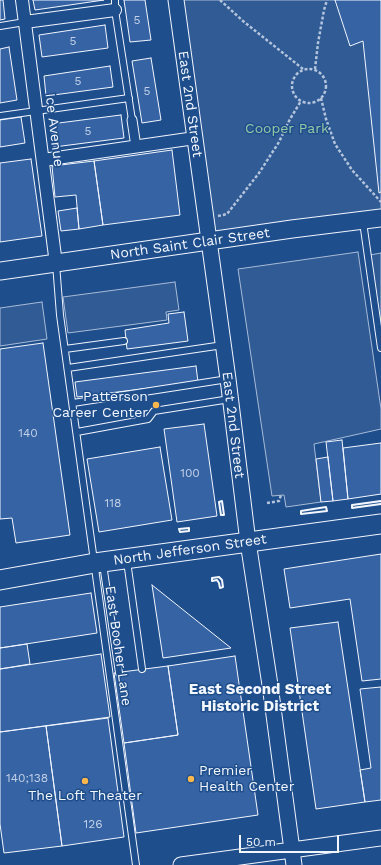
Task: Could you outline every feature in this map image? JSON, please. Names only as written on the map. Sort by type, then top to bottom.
[{"type":"main road","name":"North Saint Clair Street","points":[[0,271],[381,218]]},
{"type":"main road","name":"North Jefferson Street","points":[[0,580],[126,559],[381,524]]},
{"type":"street","name":"Ice Avenue","points":[[22,0],[56,264]]},
{"type":"street","name":"East 2nd Street","points":[[176,0],[228,379],[248,542],[270,685],[293,858]]},
{"type":"street","points":[[25,22],[115,5]]},
{"type":"street","points":[[132,120],[136,147]]},
{"type":"street","points":[[43,160],[195,138]]},
{"type":"street","points":[[181,865],[293,858],[381,838]]},
{"type":"lane","points":[[115,5],[132,120]]},
{"type":"lane","points":[[0,26],[25,22]]},
{"type":"lane","points":[[0,116],[129,98]]},
{"type":"lane","points":[[363,221],[381,346]]},
{"type":"lane","name":"East Booher Lane","points":[[56,264],[60,315],[77,432],[99,563],[136,865]]},
{"type":"lane","points":[[65,349],[124,342]]},
{"type":"lane","points":[[68,368],[223,345]]},
{"type":"lane","points":[[73,403],[228,379]]},
{"type":"lane","points":[[77,432],[148,420],[154,411],[230,399]]},
{"type":"lane","points":[[126,559],[142,669]]},
{"type":"lane","points":[[99,563],[119,673]]},
{"type":"path","points":[[220,0],[243,21],[303,69]]},
{"type":"path","points":[[315,69],[318,43],[327,0]]},
{"type":"path","points":[[303,69],[315,69],[320,72],[326,82],[325,93],[321,98],[312,103],[306,103],[296,98],[292,88],[294,76],[303,69]]},
{"type":"path","points":[[321,98],[326,119],[335,144],[352,170],[381,202]]},
{"type":"path","points":[[206,218],[227,214],[259,173],[279,142],[301,101]]},
{"type":"path","points":[[267,503],[279,501],[281,495]]},
{"type":"shaded area","name":"Cooper Park","points":[[176,0],[362,0],[381,130],[381,218],[209,241]]},
{"type":"shaded area","points":[[358,252],[381,409],[381,429],[314,444],[321,502],[286,507],[284,495],[272,496],[238,269]]},
{"type":"shaded area","points":[[381,253],[381,336],[370,255]]},
{"type":"shaded area","points":[[175,282],[179,310],[166,312],[167,320],[68,333],[63,297]]},
{"type":"shaded area","points":[[42,302],[47,339],[0,346],[0,308]]},
{"type":"shaded area","points":[[381,501],[381,504],[352,508],[352,505]]},
{"type":"building","points":[[0,0],[3,0],[5,19],[0,20]]},
{"type":"building","points":[[33,0],[104,0],[35,10]]},
{"type":"building","points":[[124,0],[145,0],[151,40],[130,42]]},
{"type":"building","points":[[335,0],[381,0],[381,192],[379,193],[363,41],[350,46]]},
{"type":"building","points":[[105,25],[108,48],[42,57],[39,35]]},
{"type":"building","points":[[9,47],[17,100],[0,103],[0,49]]},
{"type":"building","points":[[151,58],[161,120],[142,123],[132,61]]},
{"type":"building","points":[[110,66],[113,87],[46,96],[44,76]]},
{"type":"building","points":[[121,115],[124,138],[54,147],[51,124]]},
{"type":"building","points":[[21,117],[25,143],[0,147],[0,120]]},
{"type":"building","points":[[172,150],[180,215],[103,225],[94,161]]},
{"type":"building","points":[[31,159],[42,236],[0,242],[0,163]]},
{"type":"building","points":[[94,161],[103,225],[79,229],[76,195],[55,197],[52,166]]},
{"type":"building","points":[[77,208],[79,229],[61,231],[58,211]]},
{"type":"building","points":[[184,312],[188,341],[127,349],[125,330],[169,323],[168,314]]},
{"type":"building","points":[[43,343],[70,535],[16,543],[12,518],[0,519],[0,349]]},
{"type":"building","points":[[196,366],[198,382],[77,397],[75,382]]},
{"type":"building","points":[[204,424],[217,516],[177,522],[164,429]]},
{"type":"building","points":[[342,440],[348,499],[333,501],[326,442]]},
{"type":"building","points":[[381,443],[381,494],[348,499],[343,448]]},
{"type":"building","points":[[160,447],[172,520],[99,532],[87,459]]},
{"type":"building","points":[[328,457],[333,501],[321,502],[316,459]]},
{"type":"building","points":[[381,554],[381,679],[362,681],[350,599],[290,608],[284,569]]},
{"type":"building","points":[[152,585],[231,648],[163,658]]},
{"type":"building","points":[[91,593],[97,633],[0,648],[0,607]]},
{"type":"building","points":[[338,622],[365,802],[316,809],[290,628]]},
{"type":"building","points":[[27,644],[30,664],[0,669],[0,648]]},
{"type":"building","points":[[101,654],[110,717],[0,732],[0,669]]},
{"type":"building","name":"Premier Health Center","points":[[235,656],[258,815],[136,833],[124,743],[178,735],[168,666]]},
{"type":"building","points":[[168,666],[178,735],[124,743],[114,673]]},
{"type":"building","points":[[381,687],[381,800],[365,802],[360,770],[371,768],[360,689]]},
{"type":"building","name":"The Loft Theater","points":[[108,718],[124,837],[62,846],[46,726]]},
{"type":"building","points":[[46,726],[62,846],[4,853],[0,824],[0,732]]},
{"type":"wall","points":[[222,501],[224,515],[221,515],[219,502],[222,501]]},
{"type":"wall","points":[[352,505],[381,501]]},
{"type":"wall","points":[[352,505],[352,508],[381,504]]},
{"type":"wall","points":[[326,507],[327,511],[301,514],[301,511],[326,507]]},
{"type":"wall","points":[[189,528],[189,531],[180,532],[179,529],[189,528]]},
{"type":"wall","points":[[219,577],[222,580],[223,587],[220,588],[217,580],[212,581],[212,578],[219,577]]},
{"type":"place","name":"Patterson Career Center","points":[[156,405]]},
{"type":"place","name":"Premier Health Center","points":[[191,779]]},
{"type":"place","name":"The Loft Theater","points":[[85,781]]},
{"type":"district","name":"East Second Street Historic District","points":[[260,698]]}]
